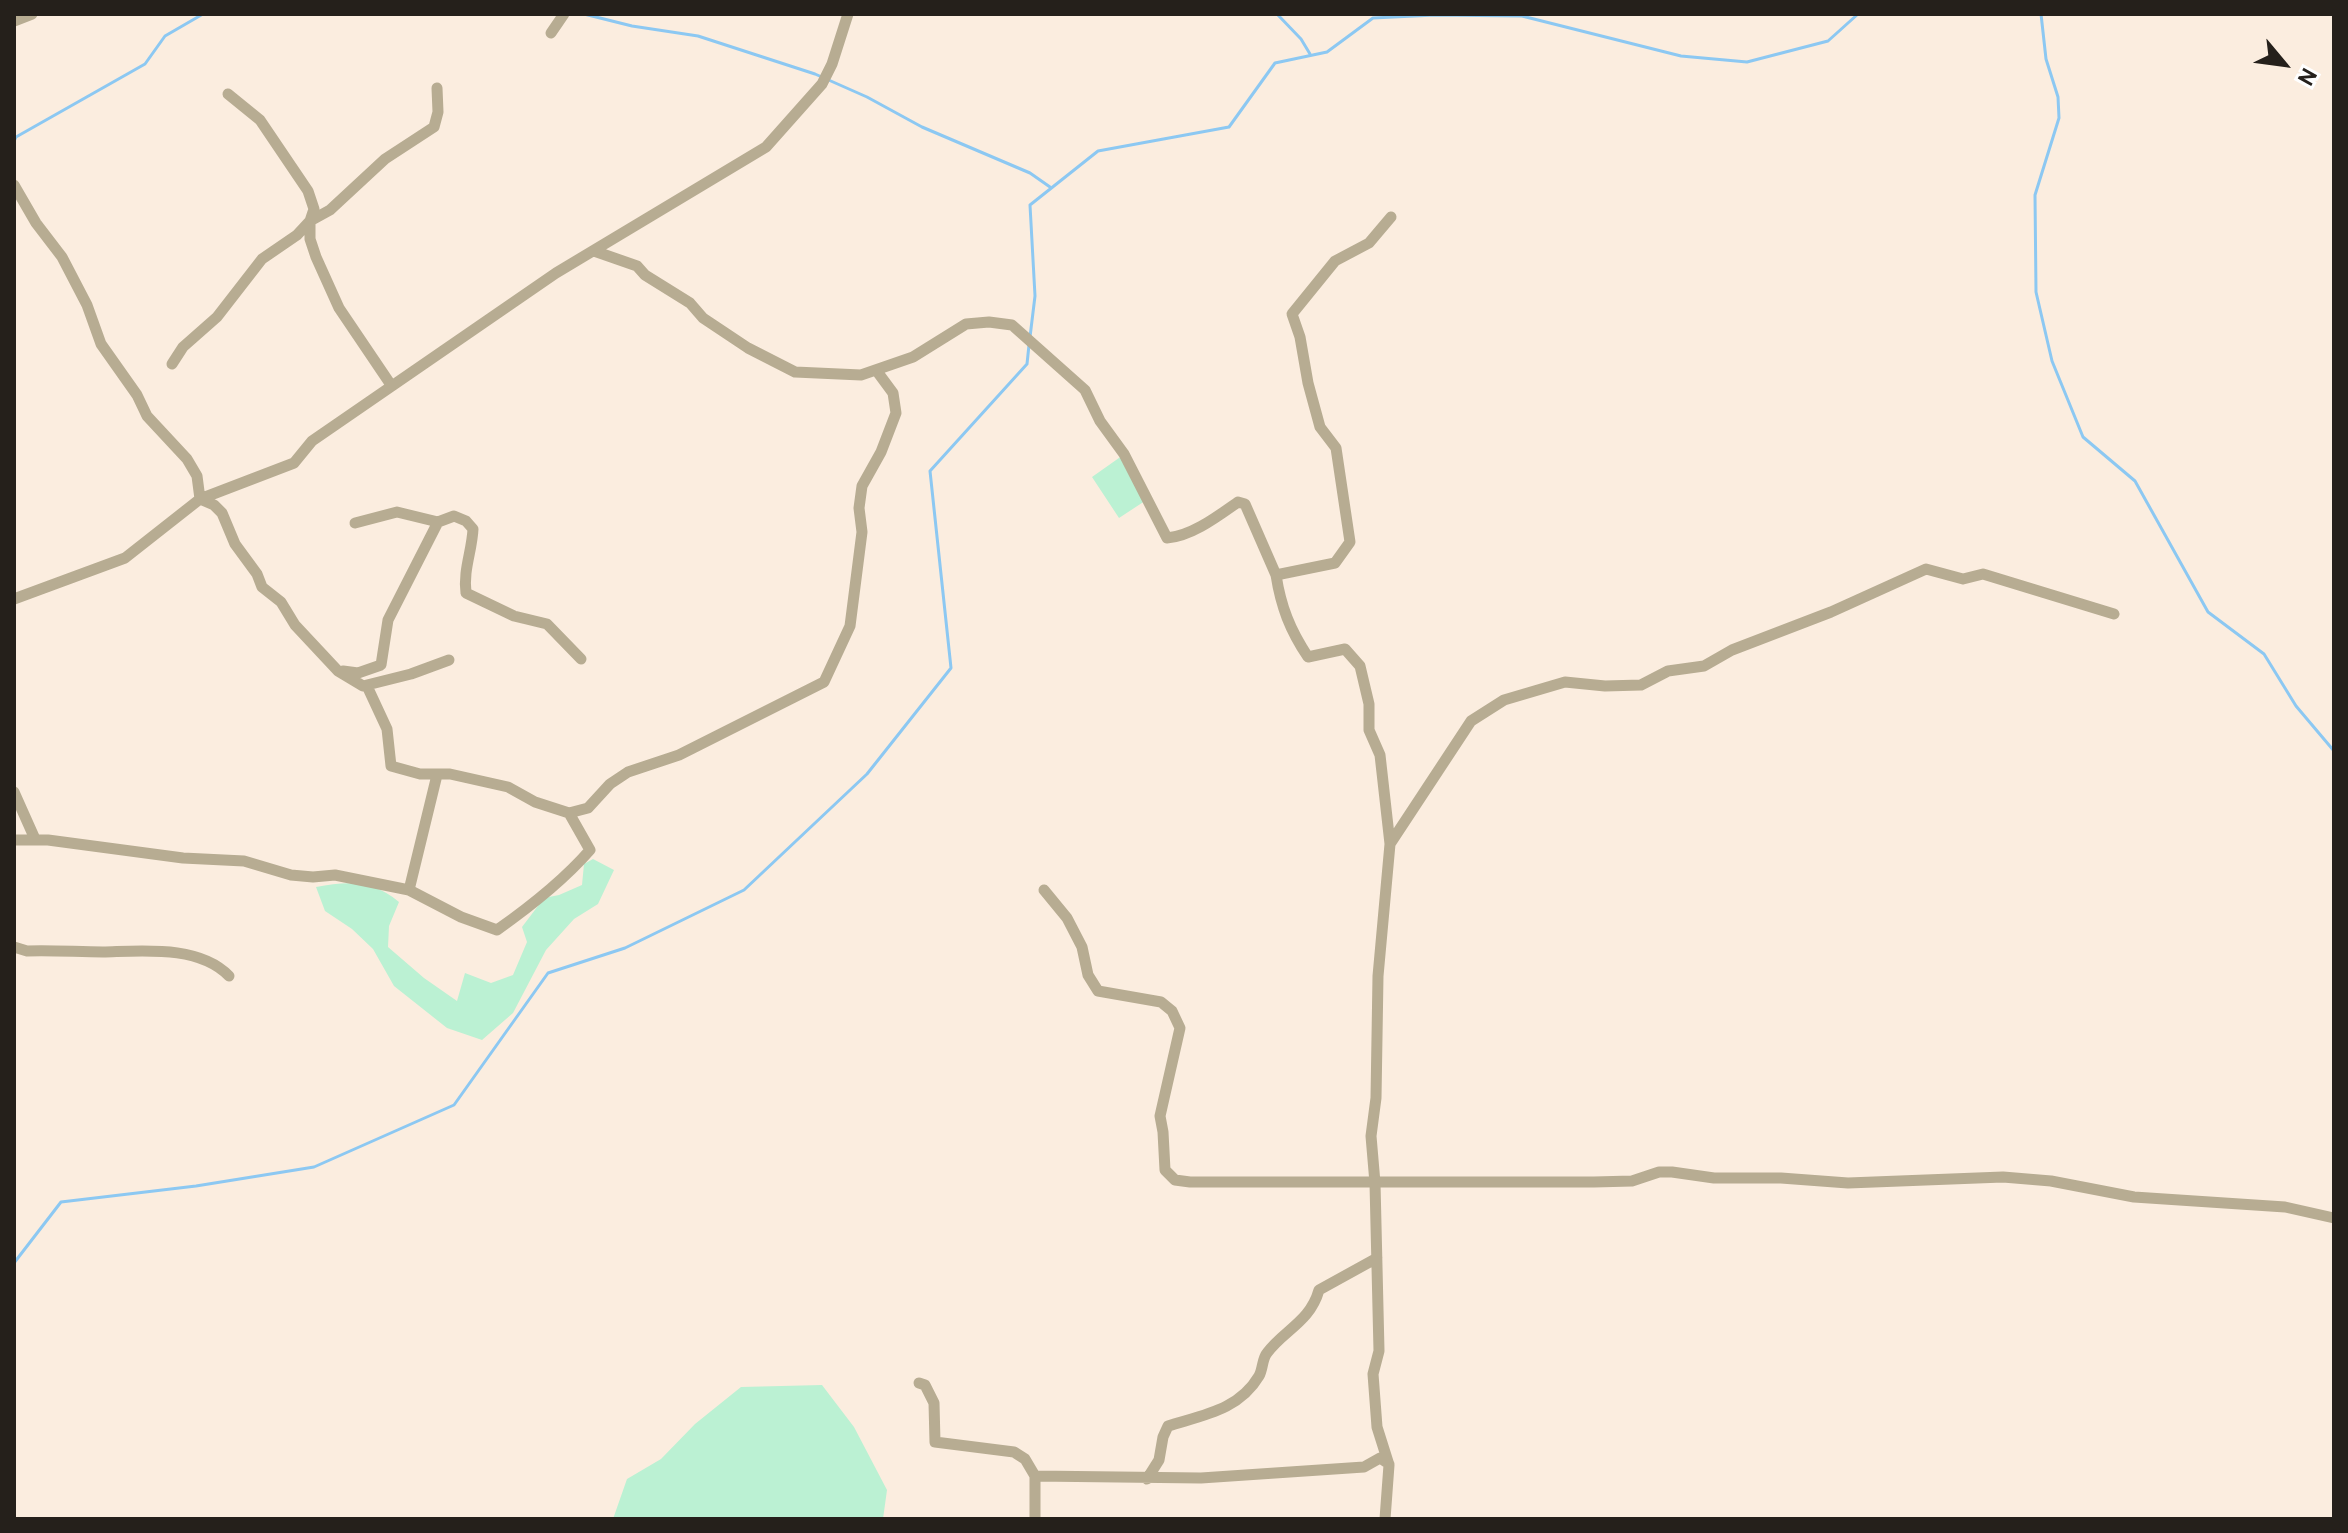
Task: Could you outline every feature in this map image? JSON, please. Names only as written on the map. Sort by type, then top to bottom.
[{"type":"street","points":[[14,21],[32,14]]},
{"type":"street","points":[[551,33],[564,14]]},
{"type":"street","points":[[14,599],[125,558],[200,499],[294,463],[312,441],[556,273],[766,147],[822,84],[848,14]]},
{"type":"street","points":[[172,364],[183,347],[217,317],[262,259],[297,235],[310,221],[330,210],[385,159],[434,127],[438,112],[437,88]]},
{"type":"street","points":[[228,94],[260,120],[308,191],[314,209],[310,239],[339,308],[391,385]]},
{"type":"street","points":[[14,185],[36,223],[62,257],[87,305],[101,344],[137,395],[147,416],[187,459],[197,476],[200,499]]},
{"type":"street","points":[[1276,575],[1335,563],[1350,542],[1336,448],[1320,427],[1292,314],[1335,261],[1369,243],[1391,217]]},
{"type":"street","points":[[594,251],[637,266],[645,275],[690,303],[703,318],[748,348],[795,372],[861,375],[913,357],[966,324],[989,322],[1012,325],[1085,390],[1100,421],[1124,454],[1167,538],[1176,537],[1212,520],[1238,502],[1245,504],[1276,575],[1286,619],[1308,657],[1345,649],[1360,666],[1369,704],[1369,730],[1380,755],[1390,844],[1378,976],[1376,1098],[1371,1136],[1379,1351],[1373,1374],[1377,1427],[1389,1465],[1385,1519]]},
{"type":"street","points":[[367,686],[387,729],[391,766],[397,770],[450,774],[508,787],[535,802],[569,813],[588,808],[610,784],[628,772],[679,755],[824,682],[850,626],[862,532],[859,508],[862,486],[881,452],[896,413],[893,393],[876,370]]},
{"type":"street","points":[[200,499],[214,505],[222,513],[235,544],[257,574],[262,587],[281,602],[295,625],[338,671],[367,686],[449,660]]},
{"type":"street","points":[[355,523],[397,512],[438,522],[454,516],[466,521],[473,529],[464,576],[466,593],[514,616],[547,624],[581,659]]},
{"type":"street","points":[[338,671],[358,673],[381,665],[388,620],[438,522]]},
{"type":"street","points":[[1390,844],[1471,721],[1504,700],[1565,682],[1605,686],[1641,685],[1668,671],[1704,666],[1732,650],[1831,612],[1926,569],[1963,579],[1983,574],[2114,614]]},
{"type":"street","points":[[409,890],[437,775]]},
{"type":"street","points":[[14,792],[35,839]]},
{"type":"street","points":[[14,840],[35,839],[183,858],[244,861],[291,875],[335,875],[409,890],[461,917],[497,930],[531,906],[590,850],[569,813]]},
{"type":"street","points":[[1044,890],[1067,918],[1082,947],[1088,975],[1098,991],[1161,1002],[1172,1011],[1180,1028],[1160,1116],[1165,1170],[1175,1180],[1375,1183],[1632,1181],[1659,1172],[1714,1178],[1781,1178],[1848,1183],[2003,1177],[2051,1181],[2134,1197],[2285,1207],[2334,1218]]},
{"type":"street","points":[[14,947],[27,951],[141,950],[189,956],[221,968],[229,976]]},
{"type":"street","points":[[1147,1479],[1159,1460],[1168,1426],[1230,1407],[1243,1397],[1260,1374],[1266,1354],[1294,1329],[1316,1301],[1319,1290],[1377,1258]]},
{"type":"street","points":[[919,1383],[925,1385],[934,1403],[935,1442],[1014,1452],[1025,1459],[1035,1476],[1035,1519]]},
{"type":"street","points":[[1035,1476],[1201,1478],[1364,1467],[1380,1458],[1389,1465]]},
{"type":"green space","points":[[1126,453],[1151,497],[1119,518],[1092,477]]},
{"type":"green space","points":[[593,859],[614,870],[598,904],[574,919],[546,950],[513,1013],[482,1040],[447,1028],[394,986],[373,949],[352,929],[325,911],[316,887],[360,884],[379,890],[399,902],[389,926],[388,947],[457,1001],[465,973],[491,983],[513,975],[527,942],[522,927],[544,898],[582,885],[584,864]]},
{"type":"green space","points":[[822,1385],[854,1427],[887,1490],[883,1519],[613,1519],[627,1479],[661,1459],[695,1424],[741,1387]]},
{"type":"waterway","points":[[14,141],[16,137],[145,64],[165,36],[203,14]]},
{"type":"waterway","points":[[584,14],[632,26],[698,36],[815,74],[867,97],[922,127],[1030,173],[1050,187]]},
{"type":"waterway","points":[[1277,14],[1301,39],[1310,54]]},
{"type":"waterway","points":[[1030,337],[1035,296],[1030,205],[1098,151],[1229,127],[1275,63],[1327,52],[1373,18],[1522,16],[1681,56],[1747,62],[1828,41],[1858,14]]},
{"type":"waterway","points":[[2041,14],[2046,59],[2058,97],[2059,118],[2035,195],[2036,292],[2052,361],[2083,437],[2135,481],[2208,612],[2264,654],[2296,706],[2334,751]]},
{"type":"waterway","points":[[14,1263],[61,1202],[196,1186],[314,1167],[454,1105],[548,973],[625,948],[744,890],[867,774],[951,668],[930,471],[1027,364],[1029,345]]}]
